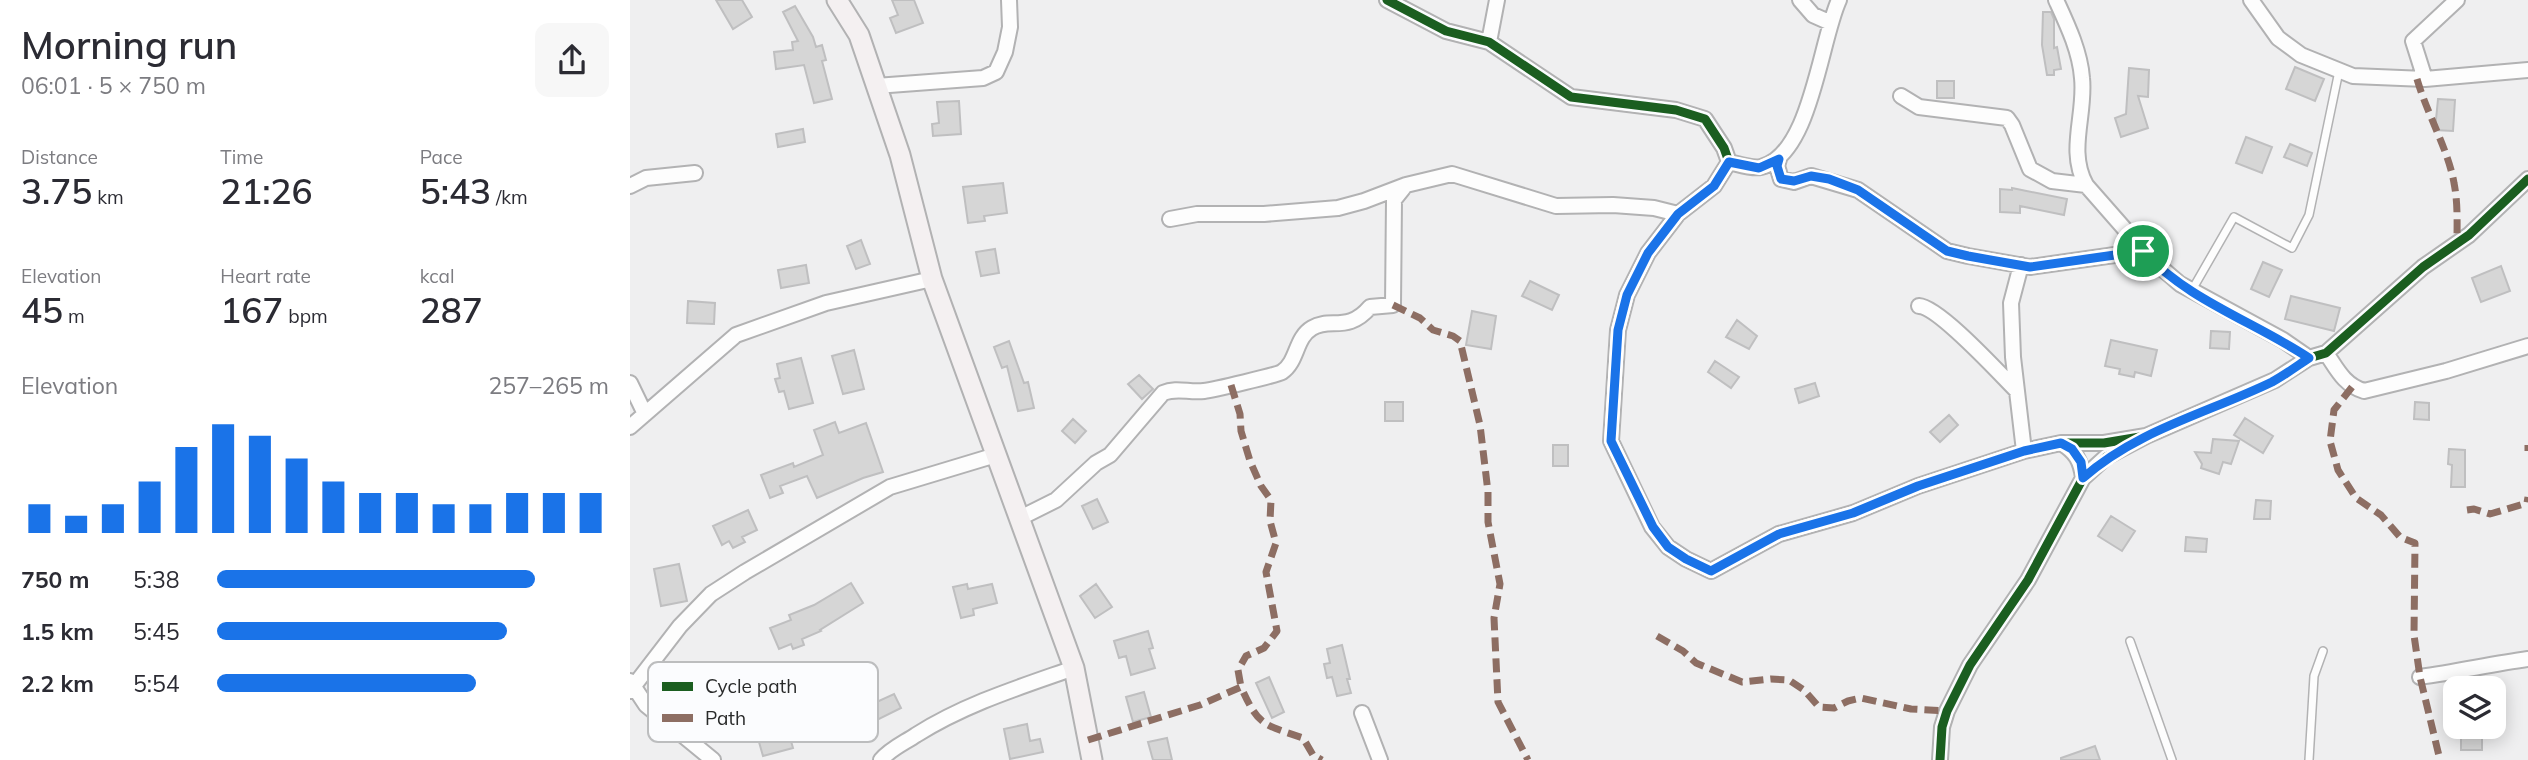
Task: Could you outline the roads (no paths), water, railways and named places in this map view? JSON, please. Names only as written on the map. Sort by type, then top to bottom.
[{"type":"street","points":[[837,0],[859,35],[900,155],[933,279],[1074,668],[1092,760]]},
{"type":"street","points":[[877,86],[983,78],[996,72],[1005,52],[1010,27],[1009,0]]},
{"type":"street","points":[[1387,0],[1446,31],[1489,42],[1572,97],[1676,110],[1704,119],[1724,148],[1729,162]]},
{"type":"street","points":[[1489,42],[1497,0]]},
{"type":"street","points":[[1800,0],[1813,15],[1831,23]]},
{"type":"street","points":[[1839,0],[1818,74],[1796,135],[1779,159],[1777,166],[1781,179],[1794,181],[1811,176],[1829,179],[1858,190],[1947,251],[2030,267],[2143,251]]},
{"type":"street","points":[[2056,0],[2077,52],[2082,79],[2076,151],[2079,173],[2086,185],[2143,251],[2180,284],[2309,358]]},
{"type":"street","points":[[2251,0],[2278,38],[2301,55],[2353,76],[2425,79],[2528,70]]},
{"type":"street","points":[[2425,79],[2413,41],[2457,0]]},
{"type":"street","points":[[1901,96],[1919,107],[2007,118],[2030,169],[2052,181],[2086,185]]},
{"type":"street","points":[[1729,162],[1759,168],[1779,159]]},
{"type":"street","points":[[1729,162],[1714,186],[1678,214],[1648,253],[1627,295],[1618,330],[1611,441],[1653,527],[1668,547],[1686,559],[1711,571],[1779,534],[1853,513],[1918,486],[2024,451],[2061,443],[2104,443],[2146,436]]},
{"type":"street","points":[[630,186],[646,178],[695,173]]},
{"type":"street","points":[[1170,219],[1197,214],[1264,214],[1338,208],[1406,184],[1452,174],[1556,206],[1613,205],[1654,208],[1678,214]]},
{"type":"street","points":[[1940,760],[1942,727],[1947,711],[1970,664],[2028,580],[2083,478],[2106,457],[2146,436],[2275,380],[2309,358],[2326,353],[2423,267],[2469,235],[2527,183]]},
{"type":"street","points":[[1018,519],[1056,500],[1096,463],[1110,455],[1163,393],[1174,389],[1205,391],[1283,371],[1292,359],[1301,336],[1315,326],[1343,324],[1363,315],[1370,307],[1393,305],[1394,200],[1406,184]]},
{"type":"street","points":[[2021,265],[2011,303],[2024,451]]},
{"type":"street","points":[[630,428],[736,335],[827,303],[933,279]]},
{"type":"street","points":[[1919,306],[1927,306],[2017,390]]},
{"type":"street","points":[[2326,353],[2343,379],[2352,387],[2364,390],[2446,371],[2528,346]]},
{"type":"street","points":[[630,383],[645,414]]},
{"type":"street","points":[[2061,443],[2072,449],[2081,462],[2083,478]]},
{"type":"street","points":[[651,662],[711,594],[745,572],[890,487],[996,454]]},
{"type":"street","points":[[2420,677],[2472,670],[2506,661],[2528,661]]},
{"type":"street","points":[[648,665],[631,686],[648,707]]},
{"type":"street","points":[[881,760],[887,752],[930,726],[981,701],[1074,668]]},
{"type":"street","points":[[1362,713],[1380,760]]},
{"type":"street","points":[[691,742],[713,760]]},
{"type":"lane","points":[[2192,291],[2234,217],[2292,248],[2309,215],[2339,70]]},
{"type":"lane","points":[[2130,641],[2172,760]]},
{"type":"lane","points":[[2309,760],[2314,676],[2323,651]]}]
